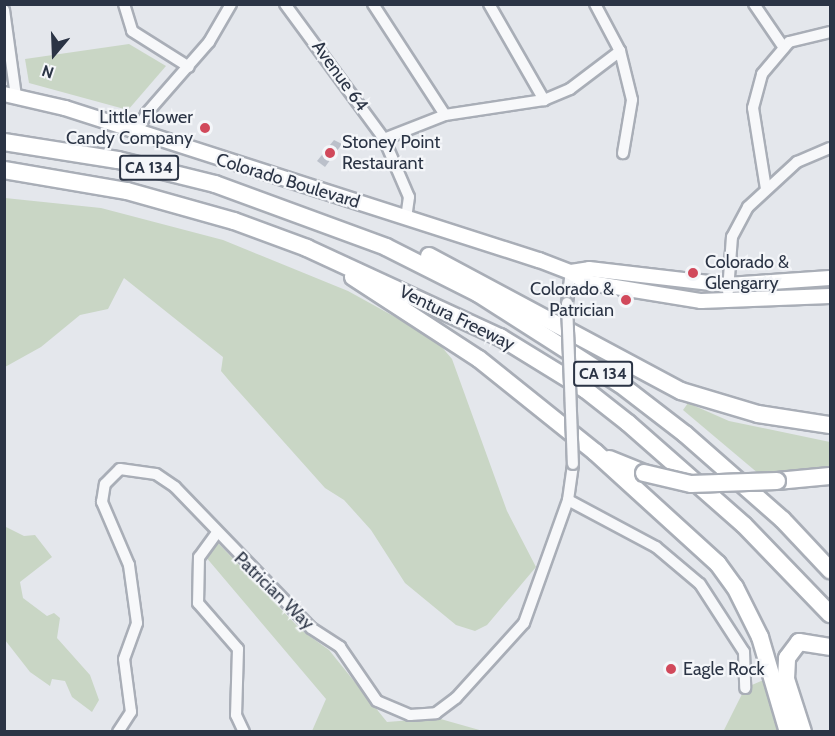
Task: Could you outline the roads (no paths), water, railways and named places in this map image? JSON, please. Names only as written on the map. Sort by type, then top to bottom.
[{"type":"highway","name":"Ventura Freeway","points":[[4,142],[118,160],[290,209],[404,256],[479,294],[620,384],[685,434],[783,520],[831,570]]},
{"type":"highway","points":[[4,151],[157,179],[281,216],[378,255],[404,256]]},
{"type":"highway","points":[[4,160],[95,174],[224,208],[376,266],[384,282]]},
{"type":"highway","name":"Ventura Freeway","points":[[4,170],[127,191],[234,221],[307,248],[500,337],[586,390],[744,525],[831,614]]},
{"type":"highway","points":[[290,209],[328,216],[406,246],[476,278],[681,391],[725,406],[831,433]]},
{"type":"highway","points":[[307,248],[430,324],[595,452],[698,544],[735,587],[760,637],[788,732]]},
{"type":"highway","points":[[725,406],[831,425]]},
{"type":"highway","points":[[595,452],[644,473],[691,484],[777,481],[831,476]]},
{"type":"highway","points":[[783,520],[788,538],[831,583]]},
{"type":"highway","points":[[744,525],[776,543],[831,601]]},
{"type":"highway","points":[[803,732],[786,679],[787,658],[799,642],[831,648]]},
{"type":"main road","name":"Colorado Boulevard","points":[[10,95],[137,132],[406,218],[571,272],[585,282],[651,296],[728,303],[831,296]]},
{"type":"main road","name":"Colorado Boulevard","points":[[571,272],[589,269],[728,285],[831,278]]},
{"type":"street","points":[[124,4],[132,31],[189,67]]},
{"type":"street","points":[[137,132],[146,114],[189,67],[220,27],[231,4]]},
{"type":"street","name":"Avenue 64","points":[[285,4],[384,139],[410,197],[406,218]]},
{"type":"street","points":[[373,4],[445,116]]},
{"type":"street","points":[[489,4],[544,100]]},
{"type":"street","points":[[595,4],[620,51],[632,100],[623,153]]},
{"type":"street","points":[[754,4],[784,48]]},
{"type":"street","points":[[4,10],[10,95]]},
{"type":"street","points":[[766,189],[753,108],[762,74],[789,42],[831,32]]},
{"type":"street","points":[[384,139],[445,116],[544,100],[570,89],[620,51]]},
{"type":"street","points":[[728,303],[732,237],[748,207],[797,162],[831,148]]},
{"type":"street","name":"Patrician Way","points":[[118,732],[131,712],[124,659],[137,623],[129,565],[102,502],[105,484],[120,469],[156,474],[175,487],[216,534],[311,628],[340,647],[377,701],[410,715],[436,713],[473,684],[524,623],[568,500],[573,464],[567,303],[571,272]]},
{"type":"street","points":[[568,500],[656,547],[700,584],[744,652],[745,688]]},
{"type":"street","points":[[216,534],[199,557],[198,603],[238,649],[236,715],[244,732]]},
{"type":"place","name":"Little Flower Candy Company","points":[[205,128]]},
{"type":"place","name":"Stoney Point Restaurant","points":[[330,153]]},
{"type":"place","name":"Colorado & Glengarry","points":[[693,273]]},
{"type":"place","name":"Colorado & Patrician","points":[[626,300]]},
{"type":"place","name":"Eagle Rock","points":[[671,669]]}]
